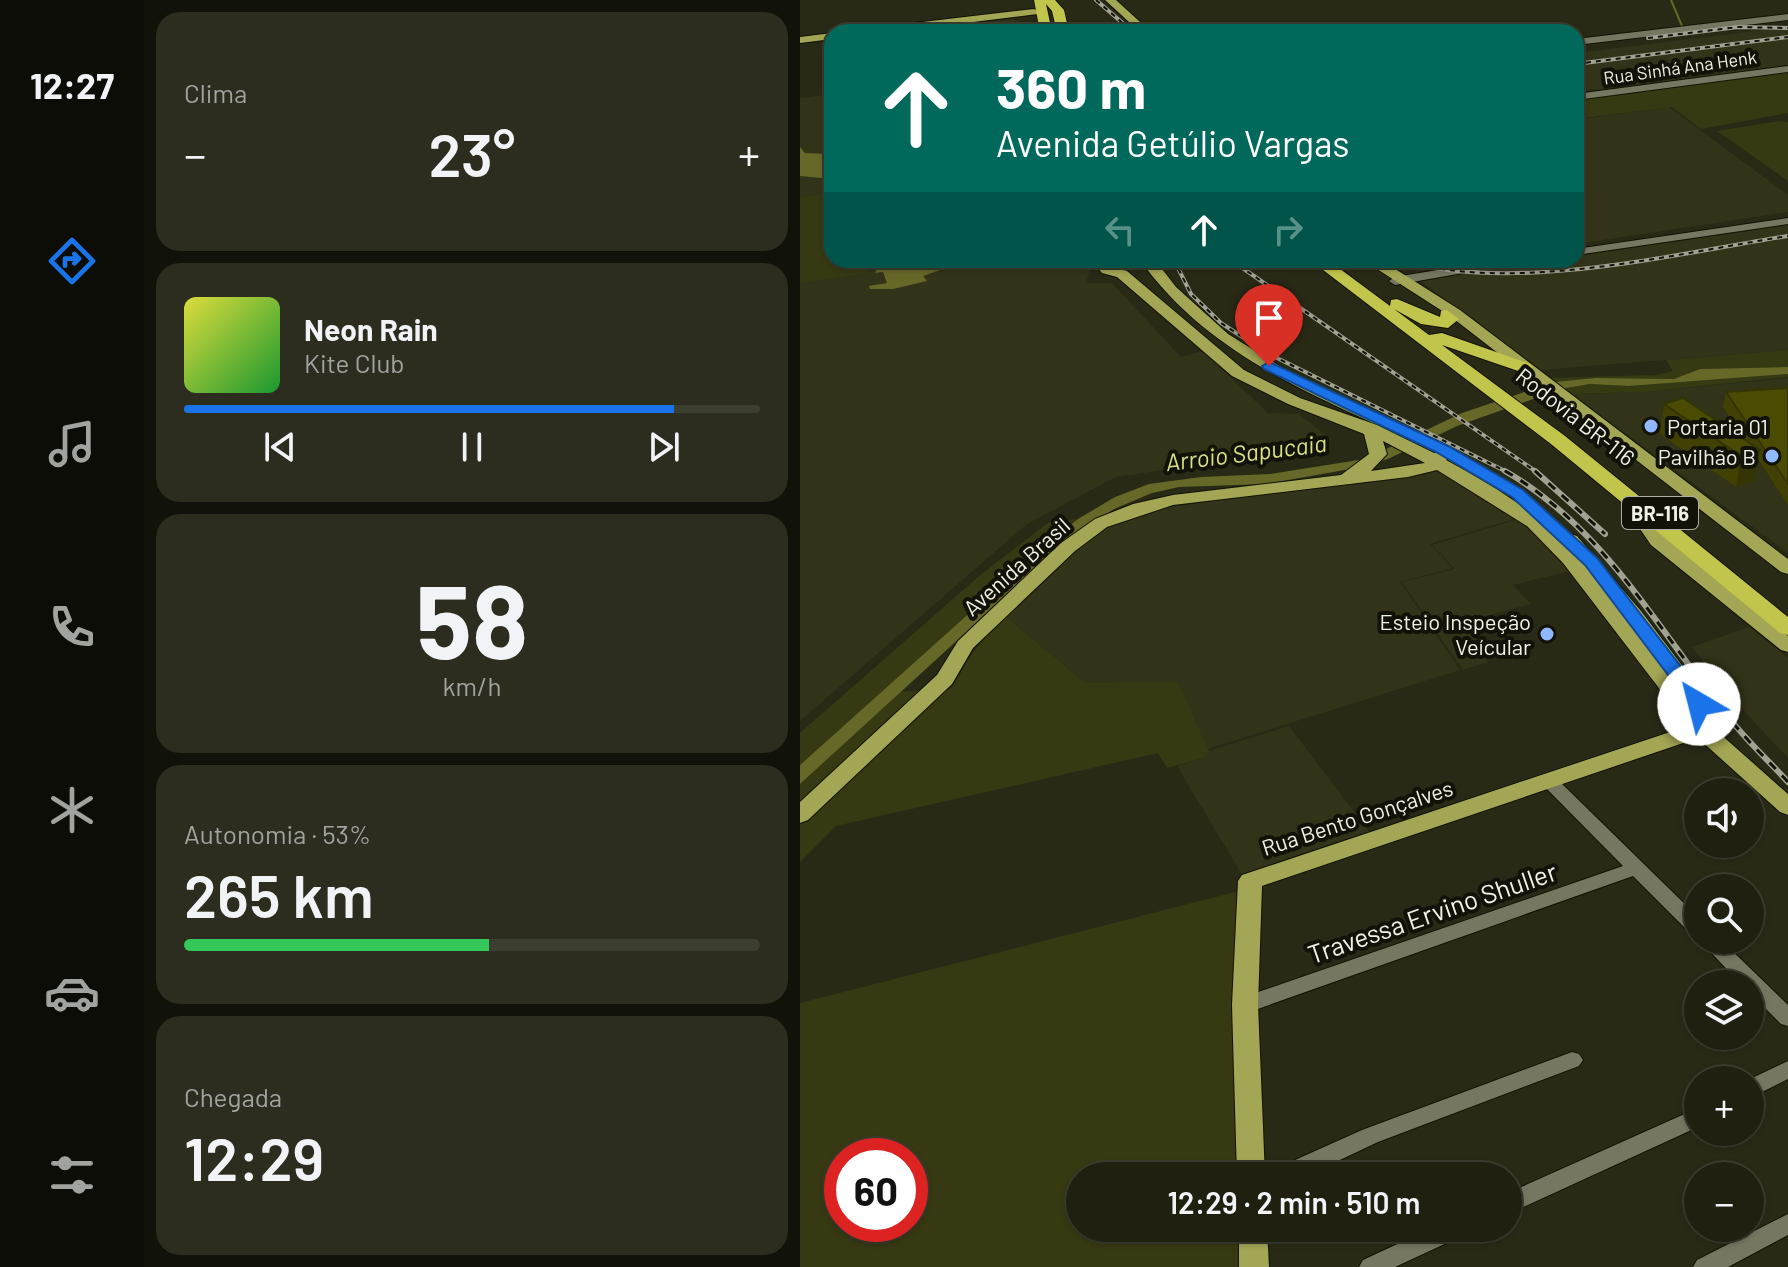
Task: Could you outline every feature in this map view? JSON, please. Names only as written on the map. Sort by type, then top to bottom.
[{"type":"highway","points":[[1046,24],[1047,1]]},
{"type":"highway","points":[[1047,1],[1053,24]]},
{"type":"highway","points":[[1047,1],[1058,10],[1061,24]]},
{"type":"highway","name":"Rodovia BR-116","points":[[1329,268],[1499,390],[1788,616]]},
{"type":"highway","name":"Rodovia BR-116","points":[[1342,268],[1436,337],[1499,390]]},
{"type":"highway","points":[[1381,295],[1436,323],[1448,323],[1451,319],[1447,315]]},
{"type":"highway","name":"BR-116","points":[[1436,337],[1537,378]]},
{"type":"highway","name":"Rodovia BR-116","points":[[1528,412],[1629,500],[1788,628]]},
{"type":"main road","points":[[1031,0],[1036,21]]},
{"type":"main road","points":[[1110,0],[1137,24]]},
{"type":"main road","points":[[964,24],[1009,19],[1036,21]]},
{"type":"main road","points":[[989,24],[1036,21]]},
{"type":"main road","points":[[800,41],[824,38]]},
{"type":"main road","points":[[1105,268],[1122,274],[1142,268]]},
{"type":"main road","points":[[1154,268],[1192,315],[1216,335],[1436,454],[1526,508],[1626,617],[1708,727],[1788,807]]},
{"type":"main road","points":[[1374,268],[1400,280],[1447,315],[1467,325]]},
{"type":"main road","points":[[1382,268],[1467,325],[1788,568]]},
{"type":"main road","points":[[1122,274],[1238,373],[1294,401],[1405,438]]},
{"type":"main road","points":[[1177,337],[1204,345]]},
{"type":"main road","points":[[1294,401],[1302,392],[1296,379]]},
{"type":"main road","name":"Avenida Brasil","points":[[1333,480],[1355,473],[1374,460],[1379,448],[1371,429]]},
{"type":"main road","name":"Avenida Brasil","points":[[800,815],[945,679],[965,645],[1083,535],[1119,515],[1154,503],[1408,472],[1436,454]]},
{"type":"main road","name":"Rodovia BR-116","points":[[1629,500],[1658,541],[1788,646]]},
{"type":"main road","points":[[1708,727],[1788,789]]},
{"type":"main road","name":"Rua Bento Gonçalves","points":[[1251,1162],[1245,1005],[1250,881],[1708,727]]},
{"type":"main road","points":[[1253,1242],[1254,1267]]},
{"type":"street","points":[[1584,41],[1788,17]]},
{"type":"street","name":"Rua Sinhá Ana Henk","points":[[1584,96],[1788,69]]},
{"type":"street","points":[[1584,251],[1788,221]]},
{"type":"street","points":[[1400,280],[1472,268]]},
{"type":"street","points":[[1550,782],[1684,915]]},
{"type":"street","name":"Travessa Ervino Shuller","points":[[1245,1005],[1636,868]]},
{"type":"street","points":[[1723,954],[1788,1018]]},
{"type":"street","points":[[1313,1162],[1370,1136],[1572,1060]]},
{"type":"street","points":[[1764,1082],[1788,1069]]},
{"type":"street","points":[[1522,1198],[1684,1123]]},
{"type":"street","points":[[1705,1267],[1788,1224]]},
{"type":"street","points":[[1371,1267],[1425,1242]]},
{"type":"shaded area","points":[[1012,19],[1023,24],[971,24]]},
{"type":"shaded area","points":[[1788,27],[1788,66],[1584,91],[1584,52]]},
{"type":"shaded area","points":[[1788,71],[1788,113],[1701,129],[1672,107],[1584,118],[1584,97]]},
{"type":"shaded area","points":[[824,95],[824,268],[1089,268],[1086,283],[1112,283],[1181,357],[1203,351],[1268,413],[1299,414],[1332,440],[1309,449],[1116,477],[1027,524],[800,721],[800,98]]},
{"type":"shaded area","points":[[1669,107],[1788,195],[1788,212],[1584,243],[1584,119]]},
{"type":"shaded area","points":[[1788,122],[1788,181],[1717,131]]},
{"type":"shaded area","points":[[800,147],[805,153],[824,154],[824,178],[800,176]]},
{"type":"shaded area","points":[[824,194],[824,268],[870,268],[864,274],[800,283],[800,197]]},
{"type":"shaded area","points":[[1788,225],[1788,350],[1541,370],[1418,279],[1493,268],[1584,268],[1584,255]]},
{"type":"shaded area","points":[[878,268],[940,270],[923,276],[927,281],[893,289],[870,289],[869,286],[887,283],[883,272],[875,273]]},
{"type":"shaded area","points":[[1788,350],[1788,367],[1700,369],[1674,379],[1596,378],[1554,382],[1546,378],[1657,375],[1673,371],[1666,360]]},
{"type":"shaded area","points":[[1788,367],[1788,374],[1629,386],[1590,384],[1561,389],[1457,426],[1388,459],[1266,484],[1179,487],[1152,493],[1114,509],[1068,539],[800,784],[800,765],[1041,549],[1078,519],[1115,497],[1149,484],[1201,477],[1270,474],[1365,459],[1462,413],[1554,382],[1596,378],[1674,379],[1700,369]]},
{"type":"shaded area","points":[[1788,374],[1788,377],[1644,392],[1569,394],[1561,389],[1590,384],[1629,386]]},
{"type":"shaded area","points":[[1788,378],[1788,553],[1572,394],[1644,392]]},
{"type":"shaded area","points":[[1436,469],[1518,518],[1430,544],[1453,568],[1400,582],[1460,670],[1207,749],[1178,683],[1086,683],[1004,615],[1065,557],[1111,522],[1136,512]]},
{"type":"shaded area","points":[[1078,519],[800,765],[800,733],[979,576],[1049,522]]},
{"type":"shaded area","points":[[1519,519],[1574,570],[1513,585],[1531,604],[1464,622],[1488,662],[1463,670],[1402,582],[1455,569],[1432,545]]},
{"type":"shaded area","points":[[1004,615],[1086,683],[1178,682],[1209,751],[1206,757],[1167,768],[1158,753],[836,826],[800,862],[800,784],[898,692],[951,689],[972,654]]},
{"type":"shaded area","points":[[1749,627],[1788,658],[1788,758],[1722,688],[1692,647]]},
{"type":"shaded area","points":[[1289,726],[1371,834],[1244,878],[1177,766],[1206,757],[1209,751]]},
{"type":"shaded area","points":[[1239,891],[1243,1162],[1066,1162],[1066,1242],[1244,1242],[1244,1267],[800,1267],[800,1003]]},
{"type":"building","name":"Pavilhão B","points":[[1788,388],[1788,484],[1726,392]]},
{"type":"building","points":[[1683,398],[1760,450],[1741,456],[1664,404]]},
{"type":"waterway","points":[[1671,0],[1682,26]]},
{"type":"railway","points":[[1096,0],[1124,24]]},
{"type":"railway","points":[[1648,38],[1738,27],[1788,28]]},
{"type":"railway","points":[[1584,63],[1788,37]]},
{"type":"railway","points":[[1440,268],[1493,273],[1593,268],[1788,236]]},
{"type":"railway","points":[[1178,268],[1191,294],[1221,323],[1267,353],[1505,471]]},
{"type":"railway","points":[[1243,268],[1538,473]]},
{"type":"railway","points":[[1505,471],[1509,473]]},
{"type":"railway","points":[[1505,471],[1540,494],[1601,552],[1737,727],[1788,782]]},
{"type":"railway","points":[[1535,471],[1605,534]]},
{"type":"place","name":"Portaria 01","points":[[1651,426]]},
{"type":"place","name":"Pavilhão B","points":[[1772,456]]},
{"type":"place","name":"Esteio Inspeção Veícular","points":[[1547,634]]},
{"type":"route","points":[[1269,366],[1442,449],[1518,494],[1591,561],[1699,704]]},
{"type":"water label","name":"Arroio Sapucaia","points":[[1246,452]]}]
